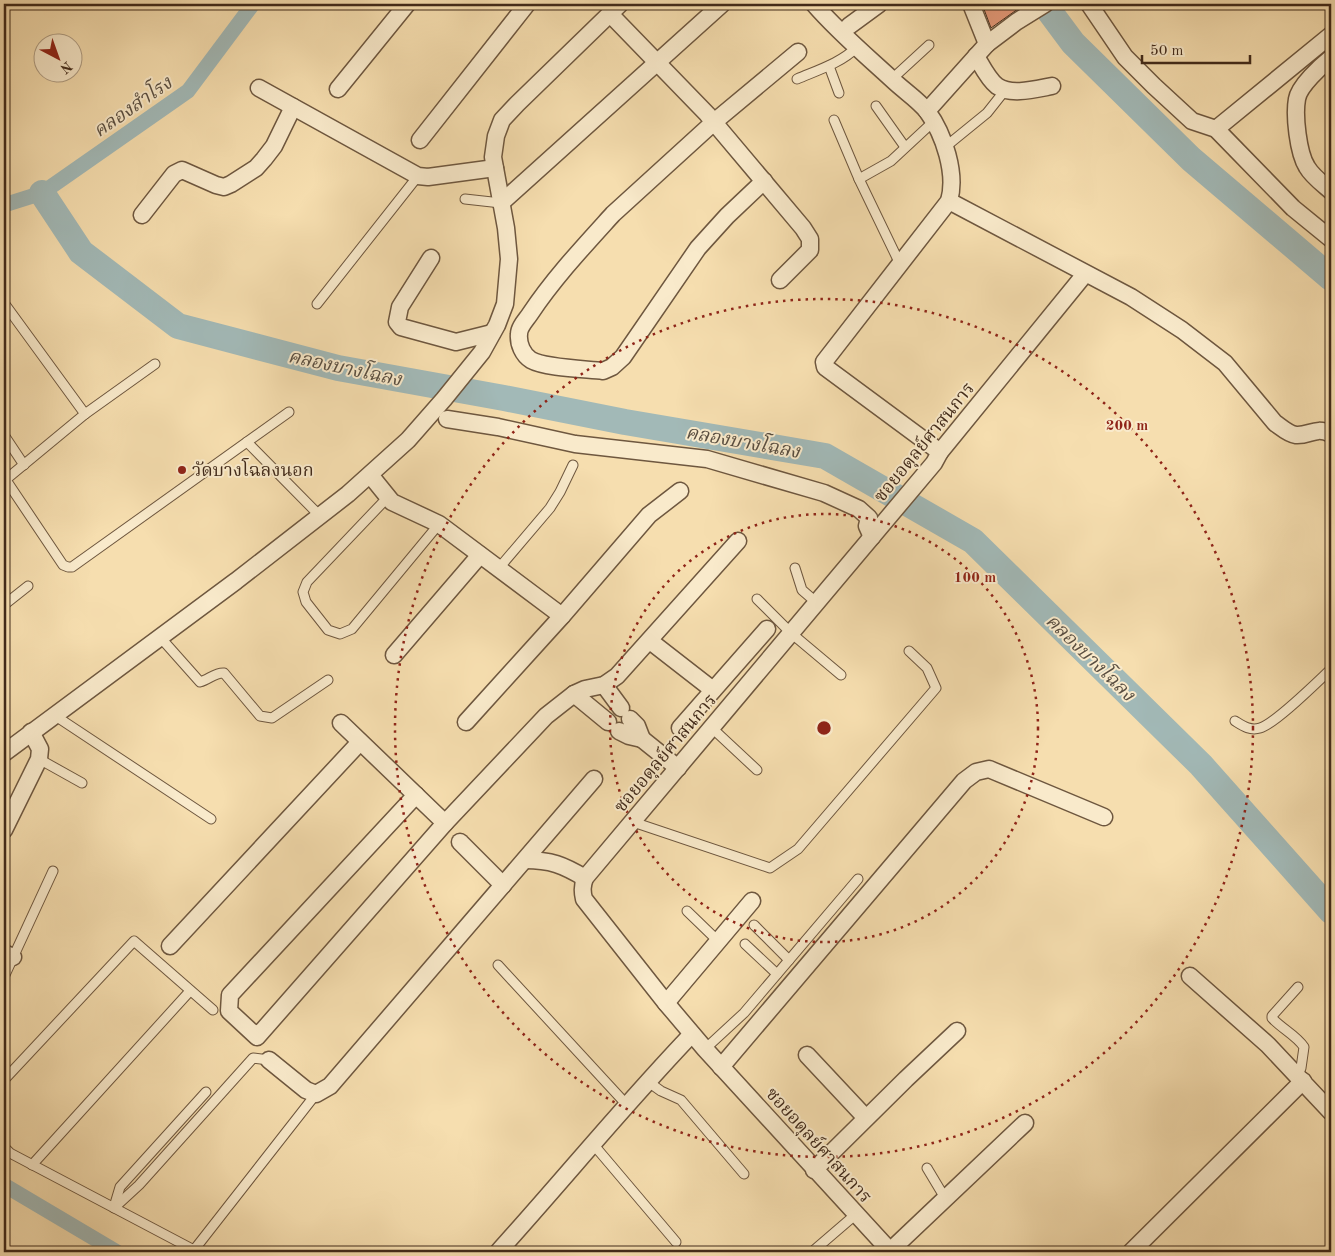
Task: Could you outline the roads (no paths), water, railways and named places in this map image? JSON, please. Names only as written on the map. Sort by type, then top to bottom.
[{"type":"street","points":[[338,89],[407,4]]},
{"type":"street","points":[[420,140],[527,4]]},
{"type":"street","points":[[501,202],[722,4]]},
{"type":"street","points":[[814,4],[824,16],[930,116],[944,148],[952,177],[952,191],[949,201],[824,362],[824,367],[829,372],[937,457]]},
{"type":"street","points":[[849,26],[879,4]]},
{"type":"street","points":[[971,4],[987,74],[997,86],[1006,90],[1025,90],[1052,86]]},
{"type":"street","points":[[930,116],[982,50],[1016,22],[1045,4]]},
{"type":"street","points":[[1089,4],[1125,57],[1154,86],[1192,121],[1216,129],[1293,208],[1331,239]]},
{"type":"street","points":[[4,753],[371,476],[408,440],[444,399],[482,352],[505,304],[509,259],[493,157],[496,136],[502,120],[616,9],[657,63],[714,122],[803,228],[810,239],[810,250],[780,280]]},
{"type":"street","points":[[1216,129],[1331,36]]},
{"type":"street","points":[[764,181],[727,216],[698,248],[623,357],[612,367],[603,371],[544,364],[533,361],[526,356],[520,347],[519,334],[522,327],[545,292],[614,214],[714,122],[798,52]]},
{"type":"street","points":[[1331,58],[1311,76],[1297,97],[1297,134],[1306,166],[1331,191]]},
{"type":"street","points":[[259,88],[418,176],[428,177],[495,168]]},
{"type":"street","points":[[142,215],[174,174],[182,170],[224,187],[256,168],[274,146],[294,107]]},
{"type":"street","points":[[949,201],[1138,302],[1182,330],[1225,362],[1275,423],[1285,430],[1296,435],[1316,430],[1331,434]]},
{"type":"street","points":[[430,258],[400,307],[397,322],[401,327],[456,342],[492,333]]},
{"type":"street","name":"ซอยอดุลย์ศาสนการ","points":[[890,1252],[692,1034],[584,899],[582,892],[585,878],[874,535],[1085,274]]},
{"type":"street","points":[[447,419],[498,427],[575,444],[706,459],[824,493],[859,508],[868,518],[866,526],[874,535]]},
{"type":"street","points":[[371,476],[392,502],[440,524],[562,616]]},
{"type":"street","points":[[466,722],[562,616],[649,515],[680,491]]},
{"type":"street","points":[[416,795],[230,995],[229,1011],[257,1037],[445,823],[546,716],[574,694],[585,689],[604,685],[617,676],[738,541]]},
{"type":"street","points":[[394,655],[480,555]]},
{"type":"street","points":[[680,728],[767,629]]},
{"type":"street","points":[[650,641],[714,690]]},
{"type":"street","points":[[604,685],[619,720]]},
{"type":"street","points":[[574,694],[619,720],[637,726],[642,739],[678,768]]},
{"type":"street","points":[[341,723],[445,823]]},
{"type":"street","points":[[4,830],[39,759],[40,749],[31,732]]},
{"type":"street","points":[[170,946],[360,742]]},
{"type":"street","points":[[722,1067],[964,781],[976,772],[989,769],[1104,817]]},
{"type":"street","points":[[269,1060],[306,1090],[316,1094],[330,1086],[594,779]]},
{"type":"street","points":[[460,842],[503,885]]},
{"type":"street","points":[[525,860],[542,860],[558,863],[585,878]]},
{"type":"street","points":[[666,1003],[752,901]]},
{"type":"street","points":[[1190,976],[1268,1045],[1331,1112]]},
{"type":"street","points":[[814,1170],[957,1031]]},
{"type":"street","points":[[498,1252],[647,1081],[692,1034]]},
{"type":"street","points":[[807,1055],[866,1118]]},
{"type":"street","points":[[1132,1252],[1300,1078]]},
{"type":"street","points":[[890,1252],[1025,1123]]},
{"type":"lane","points":[[892,79],[929,45]]},
{"type":"lane","points":[[797,79],[829,66],[858,47]]},
{"type":"lane","points":[[829,66],[839,93]]},
{"type":"lane","points":[[944,148],[987,113],[1006,90]]},
{"type":"lane","points":[[876,106],[905,147]]},
{"type":"lane","points":[[859,179],[891,161],[930,116]]},
{"type":"lane","points":[[834,120],[859,179],[900,264]]},
{"type":"lane","points":[[318,304],[418,176]]},
{"type":"lane","points":[[465,199],[501,202]]},
{"type":"lane","points":[[4,303],[85,414]]},
{"type":"lane","points":[[155,364],[85,414],[5,480],[63,565],[72,567],[289,412]]},
{"type":"lane","points":[[4,435],[24,465]]},
{"type":"lane","points":[[248,442],[320,516]]},
{"type":"lane","points":[[499,568],[550,508],[573,465]]},
{"type":"lane","points":[[388,498],[307,582],[303,592],[306,602],[328,630],[340,634],[352,630],[440,524]]},
{"type":"lane","points":[[795,568],[802,590],[817,603]]},
{"type":"lane","points":[[4,605],[28,586]]},
{"type":"lane","points":[[757,599],[791,633],[841,675]]},
{"type":"lane","points":[[160,637],[200,682],[220,672],[224,673],[260,716],[267,718],[272,718],[328,680]]},
{"type":"lane","points":[[632,822],[770,868],[798,849],[936,688],[927,668],[909,651]]},
{"type":"lane","points":[[1235,721],[1246,728],[1261,728],[1293,704],[1331,669]]},
{"type":"lane","points":[[54,714],[211,820]]},
{"type":"lane","points":[[712,728],[757,770]]},
{"type":"lane","points":[[39,759],[82,783]]},
{"type":"lane","points":[[4,977],[8,955],[53,871]]},
{"type":"lane","points":[[705,1049],[737,1020],[858,879]]},
{"type":"lane","points":[[687,911],[718,941]]},
{"type":"lane","points":[[754,924],[789,960]]},
{"type":"lane","points":[[4,1080],[134,940],[213,1010]]},
{"type":"lane","points":[[745,944],[777,974]]},
{"type":"lane","points":[[498,965],[627,1105]]},
{"type":"lane","points":[[1298,987],[1273,1013],[1272,1018],[1301,1042],[1304,1047],[1300,1078]]},
{"type":"lane","points":[[32,1165],[190,991]]},
{"type":"lane","points":[[114,1208],[139,1185],[253,1058],[269,1060]]},
{"type":"lane","points":[[647,1081],[661,1091],[681,1100],[744,1174]]},
{"type":"lane","points":[[114,1208],[120,1186],[206,1092]]},
{"type":"lane","points":[[4,1147],[10,1153],[32,1165],[194,1250],[316,1094]]},
{"type":"lane","points":[[594,1144],[676,1242]]},
{"type":"lane","points":[[927,1168],[945,1198]]},
{"type":"lane","points":[[812,1252],[855,1215]]},
{"type":"waterway","name":"คลองสำโรง","points":[[4,205],[42,193],[188,91],[253,4]]},
{"type":"waterway","points":[[1044,4],[1073,43],[1191,159],[1331,278]]},
{"type":"waterway","name":"คลองบางโฉลง","points":[[42,193],[81,252],[178,326],[338,368],[625,422],[825,456],[973,541],[1201,765],[1331,911]]},
{"type":"waterway","points":[[4,1185],[117,1252]]},
{"type":"place","name":"วัดบางโฉลงนอก","points":[[182,470]]}]
